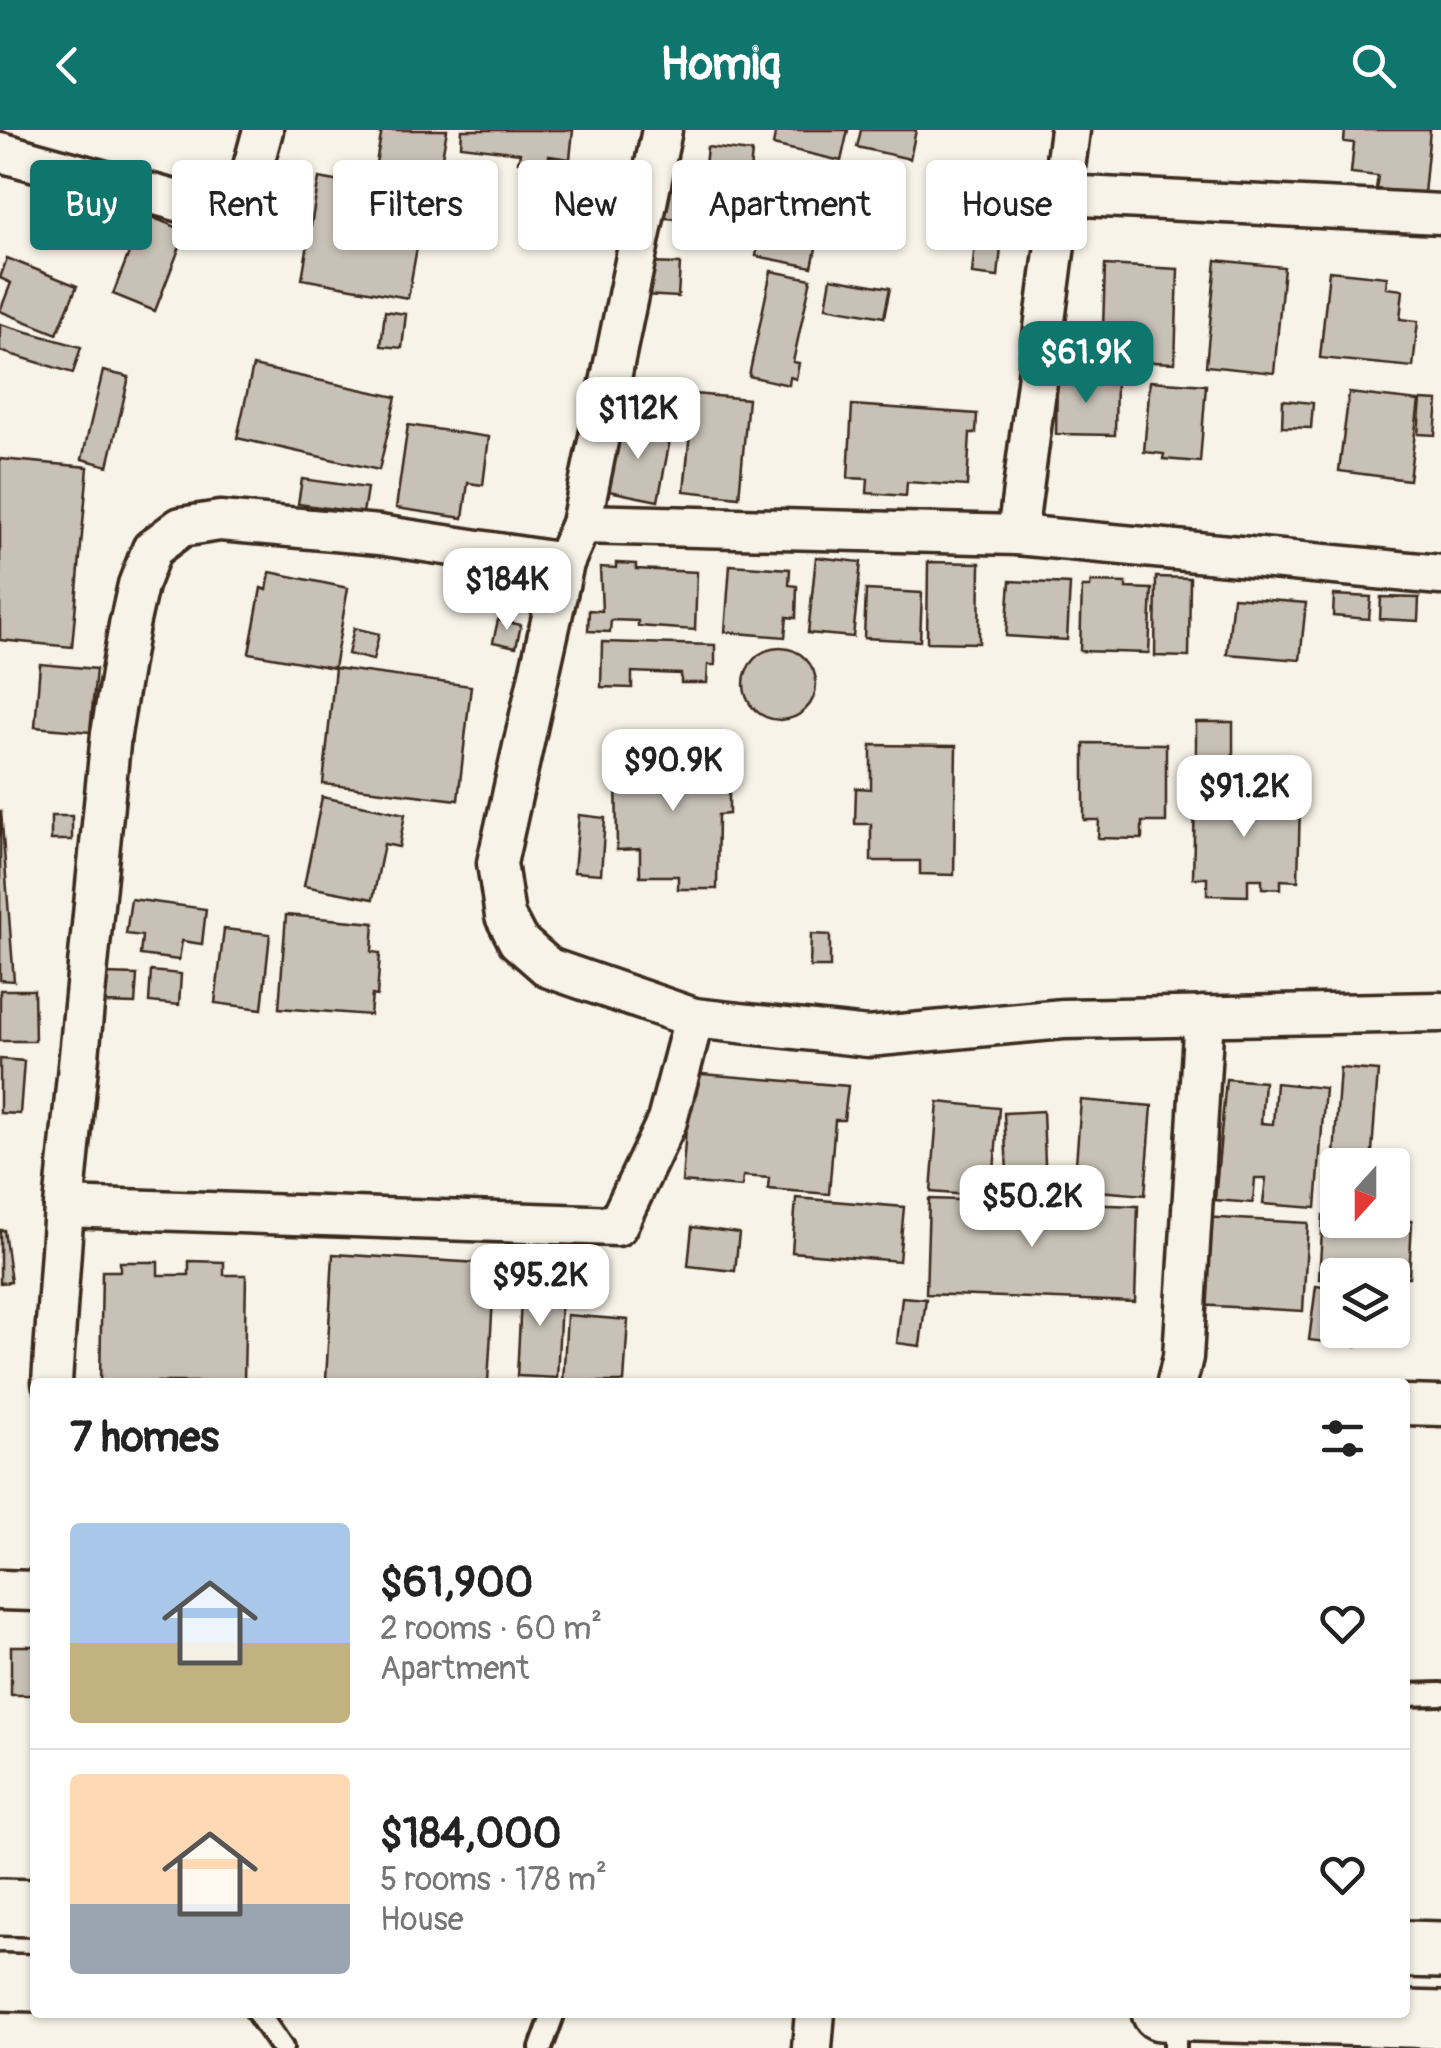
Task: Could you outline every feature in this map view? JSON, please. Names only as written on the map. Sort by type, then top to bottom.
[{"type":"highway","points":[[0,1907],[30,1908]]},
{"type":"highway","points":[[1410,1949],[1441,1950]]},
{"type":"highway","points":[[0,1982],[30,1983]]},
{"type":"highway","points":[[1365,2018],[1441,2020]]},
{"type":"street","points":[[0,152],[240,218],[263,130]]},
{"type":"street","points":[[662,130],[580,524],[564,563],[497,863],[505,916],[518,941],[549,968],[694,1018],[868,1037],[1063,1019],[1441,1012]]},
{"type":"street","points":[[1066,160],[1070,130]]},
{"type":"street","points":[[1087,196],[1441,214]]},
{"type":"street","points":[[1017,536],[1055,250]]},
{"type":"street","points":[[52,1378],[64,1207],[111,734],[129,625],[152,548],[181,527],[220,521],[379,535],[564,563]]},
{"type":"street","points":[[580,524],[1017,536],[1441,575]]},
{"type":"street","points":[[1177,1378],[1183,1356],[1204,1016]]},
{"type":"street","points":[[64,1207],[618,1226],[666,1120],[694,1018]]},
{"type":"street","points":[[1410,1406],[1441,1406]]},
{"type":"street","points":[[0,1590],[30,1590]]},
{"type":"street","points":[[812,2048],[814,2018]]},
{"type":"lane","points":[[1410,1695],[1441,1694]]},
{"type":"lane","points":[[261,2018],[282,2048]]},
{"type":"lane","points":[[541,2048],[552,2018]]},
{"type":"lane","points":[[1175,2018],[1175,2048]]},
{"type":"building","points":[[382,130],[447,130],[442,160],[377,160]]},
{"type":"building","points":[[462,130],[573,130],[570,159],[549,156],[549,160],[518,160],[520,153],[461,146]]},
{"type":"building","points":[[776,130],[848,130],[841,160],[773,145]]},
{"type":"building","points":[[861,130],[916,130],[910,159],[857,147]]},
{"type":"building","points":[[1345,130],[1430,130],[1424,194],[1376,189],[1378,176],[1351,173],[1354,143],[1344,142]]},
{"type":"building","points":[[707,147],[752,152],[751,160],[706,160]]},
{"type":"building","points":[[672,162],[672,219],[665,218]]},
{"type":"building","points":[[319,178],[333,180],[333,250],[417,250],[408,298],[302,279],[307,250],[313,250],[313,214]]},
{"type":"building","points":[[152,217],[172,225],[172,250],[179,250],[155,311],[113,294],[130,250],[152,250]]},
{"type":"building","points":[[757,250],[816,250],[812,267],[756,256]]},
{"type":"building","points":[[974,250],[1001,250],[998,277],[972,274]]},
{"type":"building","points":[[7,258],[77,286],[57,334],[0,311],[11,283],[0,278]]},
{"type":"building","points":[[1216,260],[1284,267],[1274,373],[1206,366]]},
{"type":"building","points":[[644,263],[680,264],[678,297],[643,295]]},
{"type":"building","points":[[1105,265],[1178,269],[1175,363],[1102,360]]},
{"type":"building","points":[[771,271],[811,279],[793,362],[799,363],[796,379],[790,377],[789,385],[749,376]]},
{"type":"building","points":[[1329,271],[1387,277],[1386,288],[1403,290],[1400,319],[1418,321],[1413,367],[1320,358]]},
{"type":"building","points":[[831,278],[890,288],[884,317],[826,307]]},
{"type":"building","points":[[385,311],[406,314],[402,348],[381,346]]},
{"type":"building","points":[[0,324],[81,347],[73,373],[0,351]]},
{"type":"building","points":[[253,366],[396,397],[379,470],[237,438]]},
{"type":"building","points":[[103,371],[129,377],[108,466],[82,459]]},
{"type":"building","points":[[1057,376],[1116,377],[1115,435],[1056,434]]},
{"type":"building","points":[[1150,381],[1206,385],[1200,462],[1163,459],[1164,454],[1144,452]]},
{"type":"building","points":[[1349,393],[1419,401],[1409,480],[1339,471]]},
{"type":"building","points":[[694,394],[748,399],[739,497],[684,491]]},
{"type":"building","points":[[1283,400],[1313,403],[1311,428],[1282,427]]},
{"type":"building","points":[[1421,400],[1438,401],[1435,435],[1418,434]]},
{"type":"building","points":[[852,405],[977,414],[976,433],[970,433],[967,486],[907,482],[906,496],[867,493],[868,479],[848,478]]},
{"type":"building","points":[[617,424],[671,435],[658,501],[604,490]]},
{"type":"building","points":[[408,425],[489,437],[483,485],[468,483],[463,518],[396,508]]},
{"type":"building","points":[[0,459],[88,467],[72,647],[0,640]]},
{"type":"building","points":[[302,479],[367,488],[363,513],[298,504]]},
{"type":"building","points":[[816,557],[861,562],[853,637],[808,633]]},
{"type":"building","points":[[928,562],[980,563],[979,643],[927,642]]},
{"type":"building","points":[[616,563],[636,564],[636,569],[697,572],[695,630],[611,620],[610,632],[588,631],[589,610],[602,611],[600,567],[616,568]]},
{"type":"building","points":[[730,565],[790,569],[789,585],[797,586],[796,618],[787,617],[785,637],[725,632]]},
{"type":"building","points":[[270,572],[348,588],[334,668],[249,653],[261,588],[267,590]]},
{"type":"building","points":[[1156,577],[1190,578],[1189,657],[1155,656]]},
{"type":"building","points":[[1010,581],[1070,584],[1067,640],[1006,636]]},
{"type":"building","points":[[1091,582],[1152,589],[1149,653],[1080,651],[1082,587],[1090,587]]},
{"type":"building","points":[[866,590],[922,593],[920,641],[864,638]]},
{"type":"building","points":[[1334,595],[1371,597],[1369,619],[1333,616]]},
{"type":"building","points":[[1233,597],[1306,603],[1300,660],[1227,654]]},
{"type":"building","points":[[1381,597],[1419,598],[1418,621],[1380,619]]},
{"type":"building","points":[[498,620],[521,625],[516,647],[493,642]]},
{"type":"building","points":[[354,628],[379,634],[373,660],[348,654]]},
{"type":"building","points":[[602,642],[715,645],[715,665],[708,665],[707,683],[681,683],[681,674],[632,672],[632,688],[601,687]]},
{"type":"building","points":[[780,648],[794,650],[806,658],[814,670],[814,698],[806,710],[794,718],[780,720],[766,718],[754,710],[746,698],[744,684],[746,670],[754,658],[766,650]]},
{"type":"building","points":[[40,664],[96,669],[90,732],[35,727]]},
{"type":"building","points":[[335,668],[471,686],[458,800],[323,784]]},
{"type":"building","points":[[1196,722],[1233,722],[1233,771],[1196,771]]},
{"type":"building","points":[[1084,743],[1166,744],[1166,822],[1142,822],[1142,839],[1098,838],[1099,820],[1084,820]]},
{"type":"building","points":[[871,745],[956,746],[954,875],[920,874],[920,861],[871,861],[871,824],[855,824],[856,788],[871,789]]},
{"type":"building","points":[[700,746],[700,762],[729,762],[729,814],[718,815],[717,889],[678,889],[678,876],[640,876],[640,849],[617,850],[616,762],[636,762],[636,748],[660,748],[660,763],[676,762],[675,747]]},
{"type":"building","points":[[1207,778],[1245,779],[1245,800],[1300,801],[1298,881],[1281,880],[1281,889],[1262,888],[1262,879],[1248,879],[1248,896],[1207,895],[1207,878],[1193,878],[1195,799],[1207,799]]},
{"type":"building","points":[[322,797],[405,814],[399,847],[384,844],[373,899],[304,886]]},
{"type":"building","points":[[1,811],[14,981],[0,980]]},
{"type":"building","points":[[579,815],[605,818],[601,874],[574,872]]},
{"type":"building","points":[[51,816],[72,816],[72,840],[51,840]]},
{"type":"building","points":[[131,899],[206,909],[202,944],[182,941],[179,960],[140,955],[142,936],[126,934]]},
{"type":"building","points":[[286,915],[374,923],[372,952],[380,953],[377,996],[372,995],[370,1015],[279,1008]]},
{"type":"building","points":[[224,929],[270,934],[262,1009],[215,1003]]},
{"type":"building","points":[[811,934],[830,935],[830,967],[810,967]]},
{"type":"building","points":[[151,971],[181,974],[179,1005],[149,1002]]},
{"type":"building","points":[[105,974],[137,975],[135,1004],[103,1003]]},
{"type":"building","points":[[0,990],[34,990],[35,1041],[0,1041]]},
{"type":"building","points":[[0,1059],[24,1061],[20,1114],[0,1113]]},
{"type":"building","points":[[1340,1068],[1378,1071],[1372,1148],[1335,1148]]},
{"type":"building","points":[[690,1073],[848,1086],[844,1120],[835,1120],[829,1194],[768,1189],[769,1178],[743,1176],[742,1187],[682,1182]]},
{"type":"building","points":[[1226,1079],[1264,1082],[1261,1123],[1273,1124],[1276,1083],[1325,1088],[1316,1208],[1263,1204],[1266,1178],[1255,1178],[1253,1203],[1215,1200]]},
{"type":"building","points":[[1081,1100],[1152,1106],[1145,1195],[1074,1189]]},
{"type":"building","points":[[938,1102],[999,1108],[992,1197],[931,1192]]},
{"type":"building","points":[[1043,1111],[1046,1190],[1008,1192],[1004,1113]]},
{"type":"building","points":[[796,1198],[904,1207],[899,1261],[792,1252]]},
{"type":"building","points":[[929,1199],[1138,1206],[1135,1302],[926,1294]]},
{"type":"building","points":[[1202,1217],[1308,1223],[1303,1311],[1197,1305]]},
{"type":"building","points":[[1412,1221],[1410,1258],[1320,1258],[1322,1238],[1410,1238]]},
{"type":"building","points":[[692,1227],[739,1233],[735,1271],[688,1266]]},
{"type":"building","points":[[0,1230],[4,1230],[11,1282],[0,1283]]},
{"type":"building","points":[[333,1254],[495,1264],[488,1378],[326,1378]]},
{"type":"building","points":[[189,1261],[224,1262],[224,1275],[246,1275],[244,1378],[100,1378],[102,1271],[120,1271],[120,1262],[158,1262],[158,1275],[189,1275]]},
{"type":"building","points":[[522,1280],[562,1282],[557,1378],[517,1376]]},
{"type":"building","points":[[1316,1286],[1320,1287],[1320,1341],[1309,1340]]},
{"type":"building","points":[[902,1297],[926,1299],[920,1346],[897,1343]]},
{"type":"building","points":[[567,1315],[628,1320],[624,1378],[563,1378]]},
{"type":"building","points":[[11,1646],[30,1646],[30,1695],[11,1695]]}]
